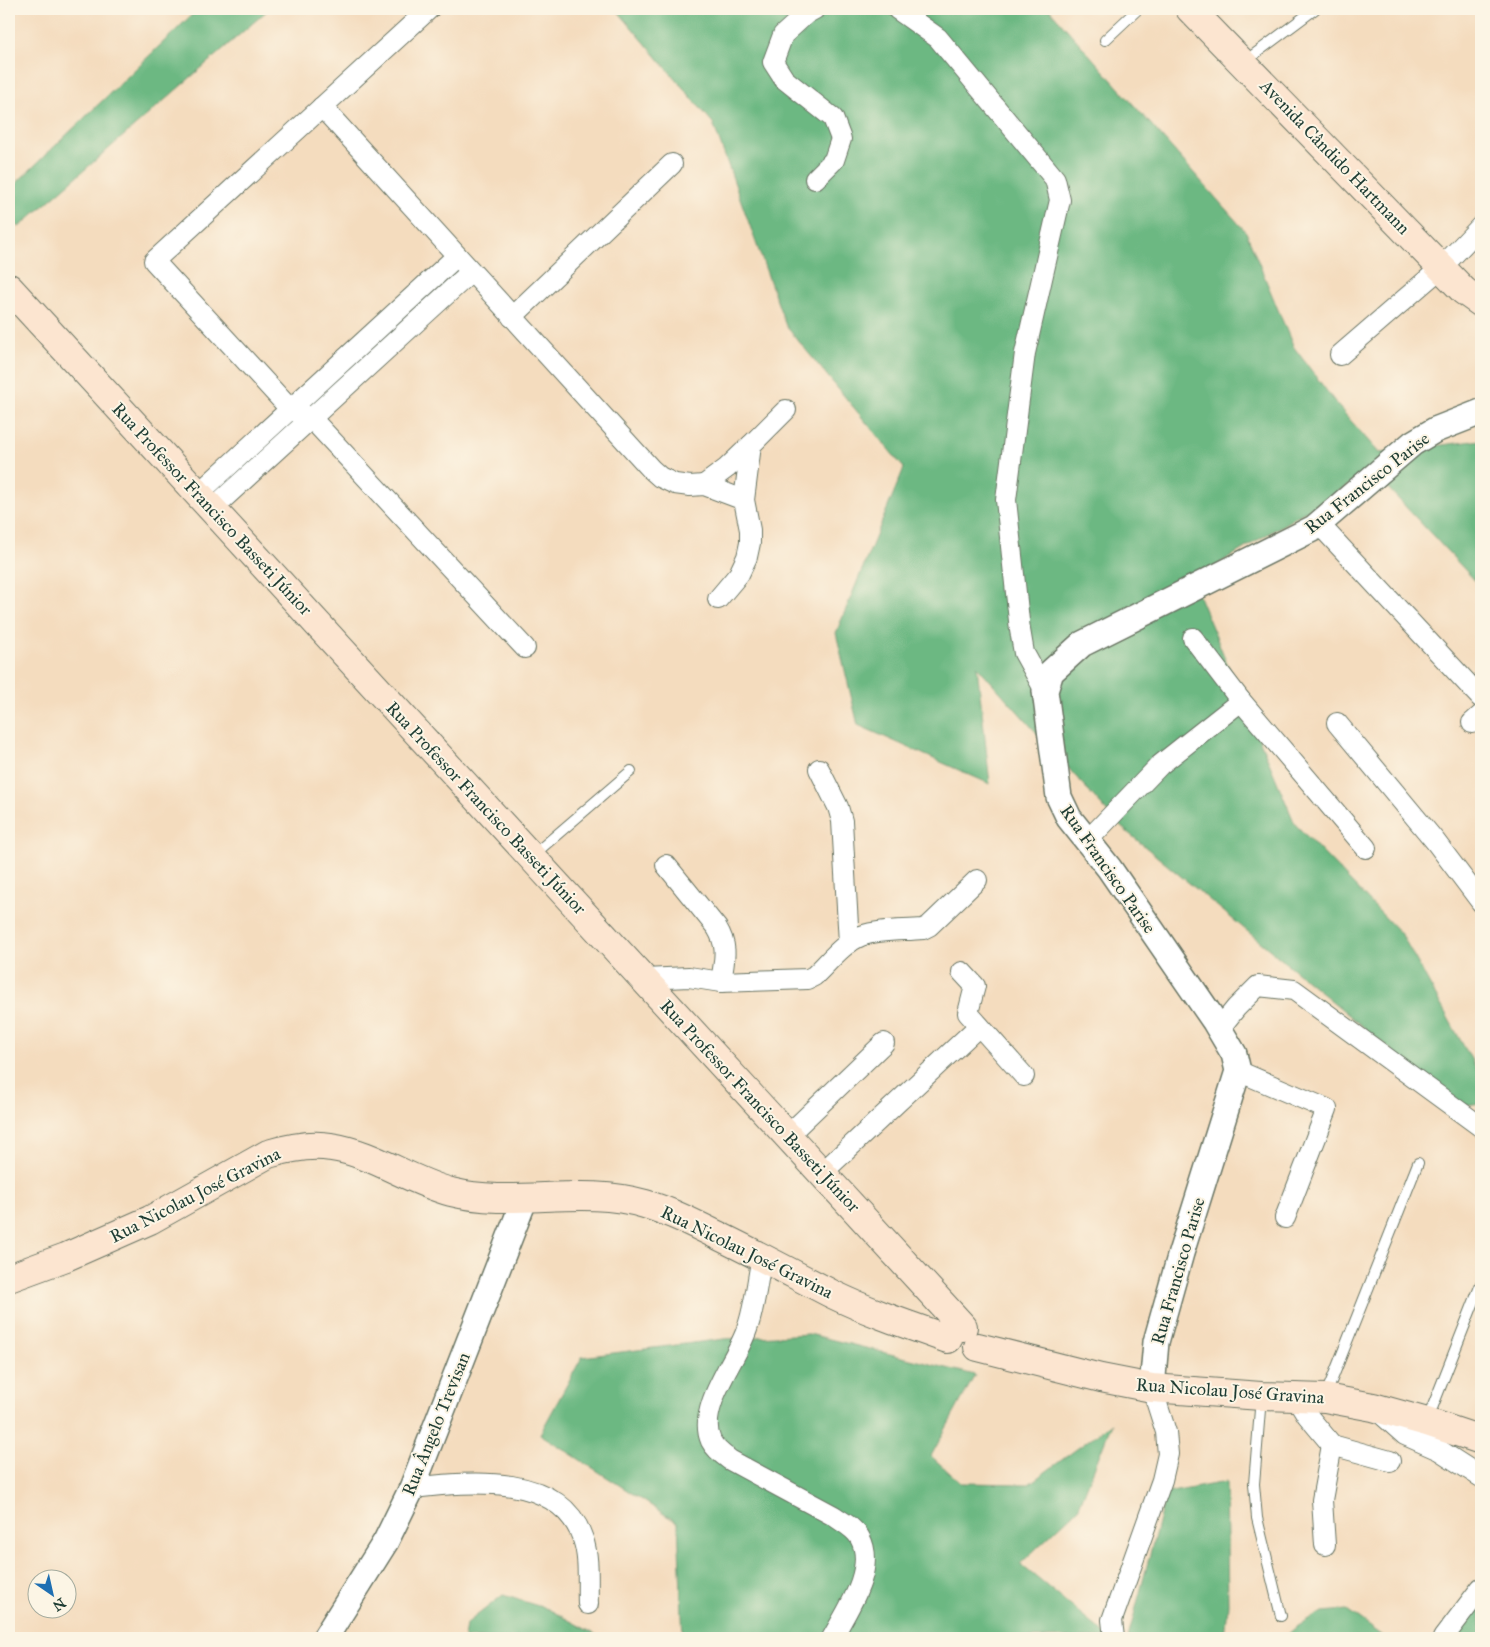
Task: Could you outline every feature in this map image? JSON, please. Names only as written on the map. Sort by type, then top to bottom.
[{"type":"main road","name":"Avenida Cândido Hartmann","points":[[1190,9],[1464,291],[1481,303]]},
{"type":"main road","name":"Rua Professor Francisco Basseti Júnior","points":[[11,296],[205,501],[822,1173],[963,1338]]},
{"type":"main road","name":"Rua Nicolau José Gravina","points":[[9,1278],[130,1230],[268,1154],[289,1148],[330,1146],[365,1157],[432,1186],[474,1197],[600,1196],[644,1204],[689,1221],[854,1304],[895,1321],[963,1338],[1101,1378],[1152,1388],[1261,1396],[1325,1398],[1374,1407],[1481,1440]]},
{"type":"street","points":[[429,9],[154,261],[290,409],[311,418],[525,648]]},
{"type":"street","points":[[815,9],[806,14],[783,35],[773,62],[784,79],[833,118],[842,139],[834,160],[815,179]]},
{"type":"street","points":[[897,9],[938,38],[1055,179],[1060,200],[1025,354],[1006,500],[1024,653],[1045,691]]},
{"type":"street","points":[[322,107],[651,469],[660,477],[675,484],[704,485],[744,500]]},
{"type":"street","points":[[512,316],[672,164]]},
{"type":"street","points":[[1340,355],[1442,267],[1481,226]]},
{"type":"street","points":[[205,501],[290,409],[457,256]]},
{"type":"street","points":[[205,501],[311,418],[471,272]]},
{"type":"street","points":[[704,485],[727,468],[786,410]]},
{"type":"street","name":"Rua Francisco Parise","points":[[1152,1388],[1156,1342],[1181,1253],[1238,1071],[1234,1054],[1219,1028],[1109,868],[1069,818],[1059,797],[1045,691],[1051,672],[1082,644],[1314,528],[1414,443],[1436,430],[1481,412]]},
{"type":"street","points":[[718,598],[739,574],[750,543],[750,530],[744,500],[751,445]]},
{"type":"street","points":[[1319,524],[1481,698]]},
{"type":"street","points":[[1194,638],[1241,701],[1366,848]]},
{"type":"street","points":[[1087,841],[1160,765],[1241,701]]},
{"type":"street","points":[[1337,723],[1435,841],[1481,902]]},
{"type":"street","points":[[819,770],[838,807],[842,821],[849,943]]},
{"type":"street","points":[[666,864],[718,928],[723,938],[725,948],[721,982]]},
{"type":"street","points":[[644,979],[689,977],[721,982],[808,979],[814,976],[849,943],[861,936],[871,933],[923,930],[930,926],[977,880]]},
{"type":"street","points":[[962,972],[975,986],[968,1013],[1024,1076]]},
{"type":"street","points":[[1219,1028],[1258,986],[1294,990],[1481,1127]]},
{"type":"street","points":[[822,1173],[979,1026]]},
{"type":"street","points":[[788,1136],[884,1043]]},
{"type":"street","points":[[1238,1071],[1327,1109],[1285,1218]]},
{"type":"street","name":"Rua Ângelo Trevisan","points":[[325,1638],[386,1541],[412,1488],[525,1198]]},
{"type":"street","points":[[762,1257],[747,1330],[715,1395],[708,1428],[711,1441],[730,1460],[834,1516],[850,1526],[860,1538],[865,1555],[863,1576],[856,1594],[832,1638]]},
{"type":"street","points":[[1114,1638],[1112,1620],[1162,1480],[1168,1454],[1166,1432],[1152,1388]]},
{"type":"street","points":[[1296,1397],[1307,1415],[1332,1445],[1390,1462]]},
{"type":"street","points":[[1374,1407],[1405,1435],[1439,1450],[1481,1476]]},
{"type":"street","points":[[1325,1545],[1322,1500],[1332,1445]]},
{"type":"street","points":[[412,1488],[478,1484],[517,1486],[551,1500],[563,1508],[576,1522],[584,1540],[588,1604]]},
{"type":"street","points":[[1443,1638],[1481,1588]]},
{"type":"lane","points":[[1105,40],[1138,9]]},
{"type":"lane","points":[[1243,62],[1315,9]]},
{"type":"lane","points":[[531,857],[630,772]]},
{"type":"lane","points":[[1325,1398],[1418,1163]]},
{"type":"lane","points":[[1427,1422],[1481,1284]]},
{"type":"lane","points":[[1261,1396],[1254,1484],[1257,1518],[1281,1616]]},
{"type":"green space","points":[[198,9],[269,9],[19,227],[9,218],[9,190]]},
{"type":"green space","points":[[616,9],[1049,9],[1246,232],[1293,346],[1338,406],[1379,453],[1481,440],[1481,587],[1372,471],[1192,580],[1295,824],[1402,935],[1481,1077],[1481,1103],[1459,1106],[1120,826],[977,666],[990,784],[858,725],[836,633],[904,468],[786,326],[713,123]]},
{"type":"green space","points":[[809,1334],[975,1375],[931,1456],[961,1483],[1029,1484],[1112,1423],[1078,1509],[1020,1564],[1110,1638],[683,1638],[678,1523],[540,1434],[582,1357],[724,1339]]},
{"type":"green space","points":[[1226,1482],[1228,1604],[1225,1638],[1128,1638],[1166,1493]]},
{"type":"green space","points":[[503,1595],[548,1609],[602,1638],[464,1638],[466,1624]]},
{"type":"green space","points":[[1481,1603],[1481,1638],[1452,1638]]},
{"type":"green space","points":[[1347,1610],[1386,1638],[1284,1638],[1295,1628],[1322,1612]]}]
